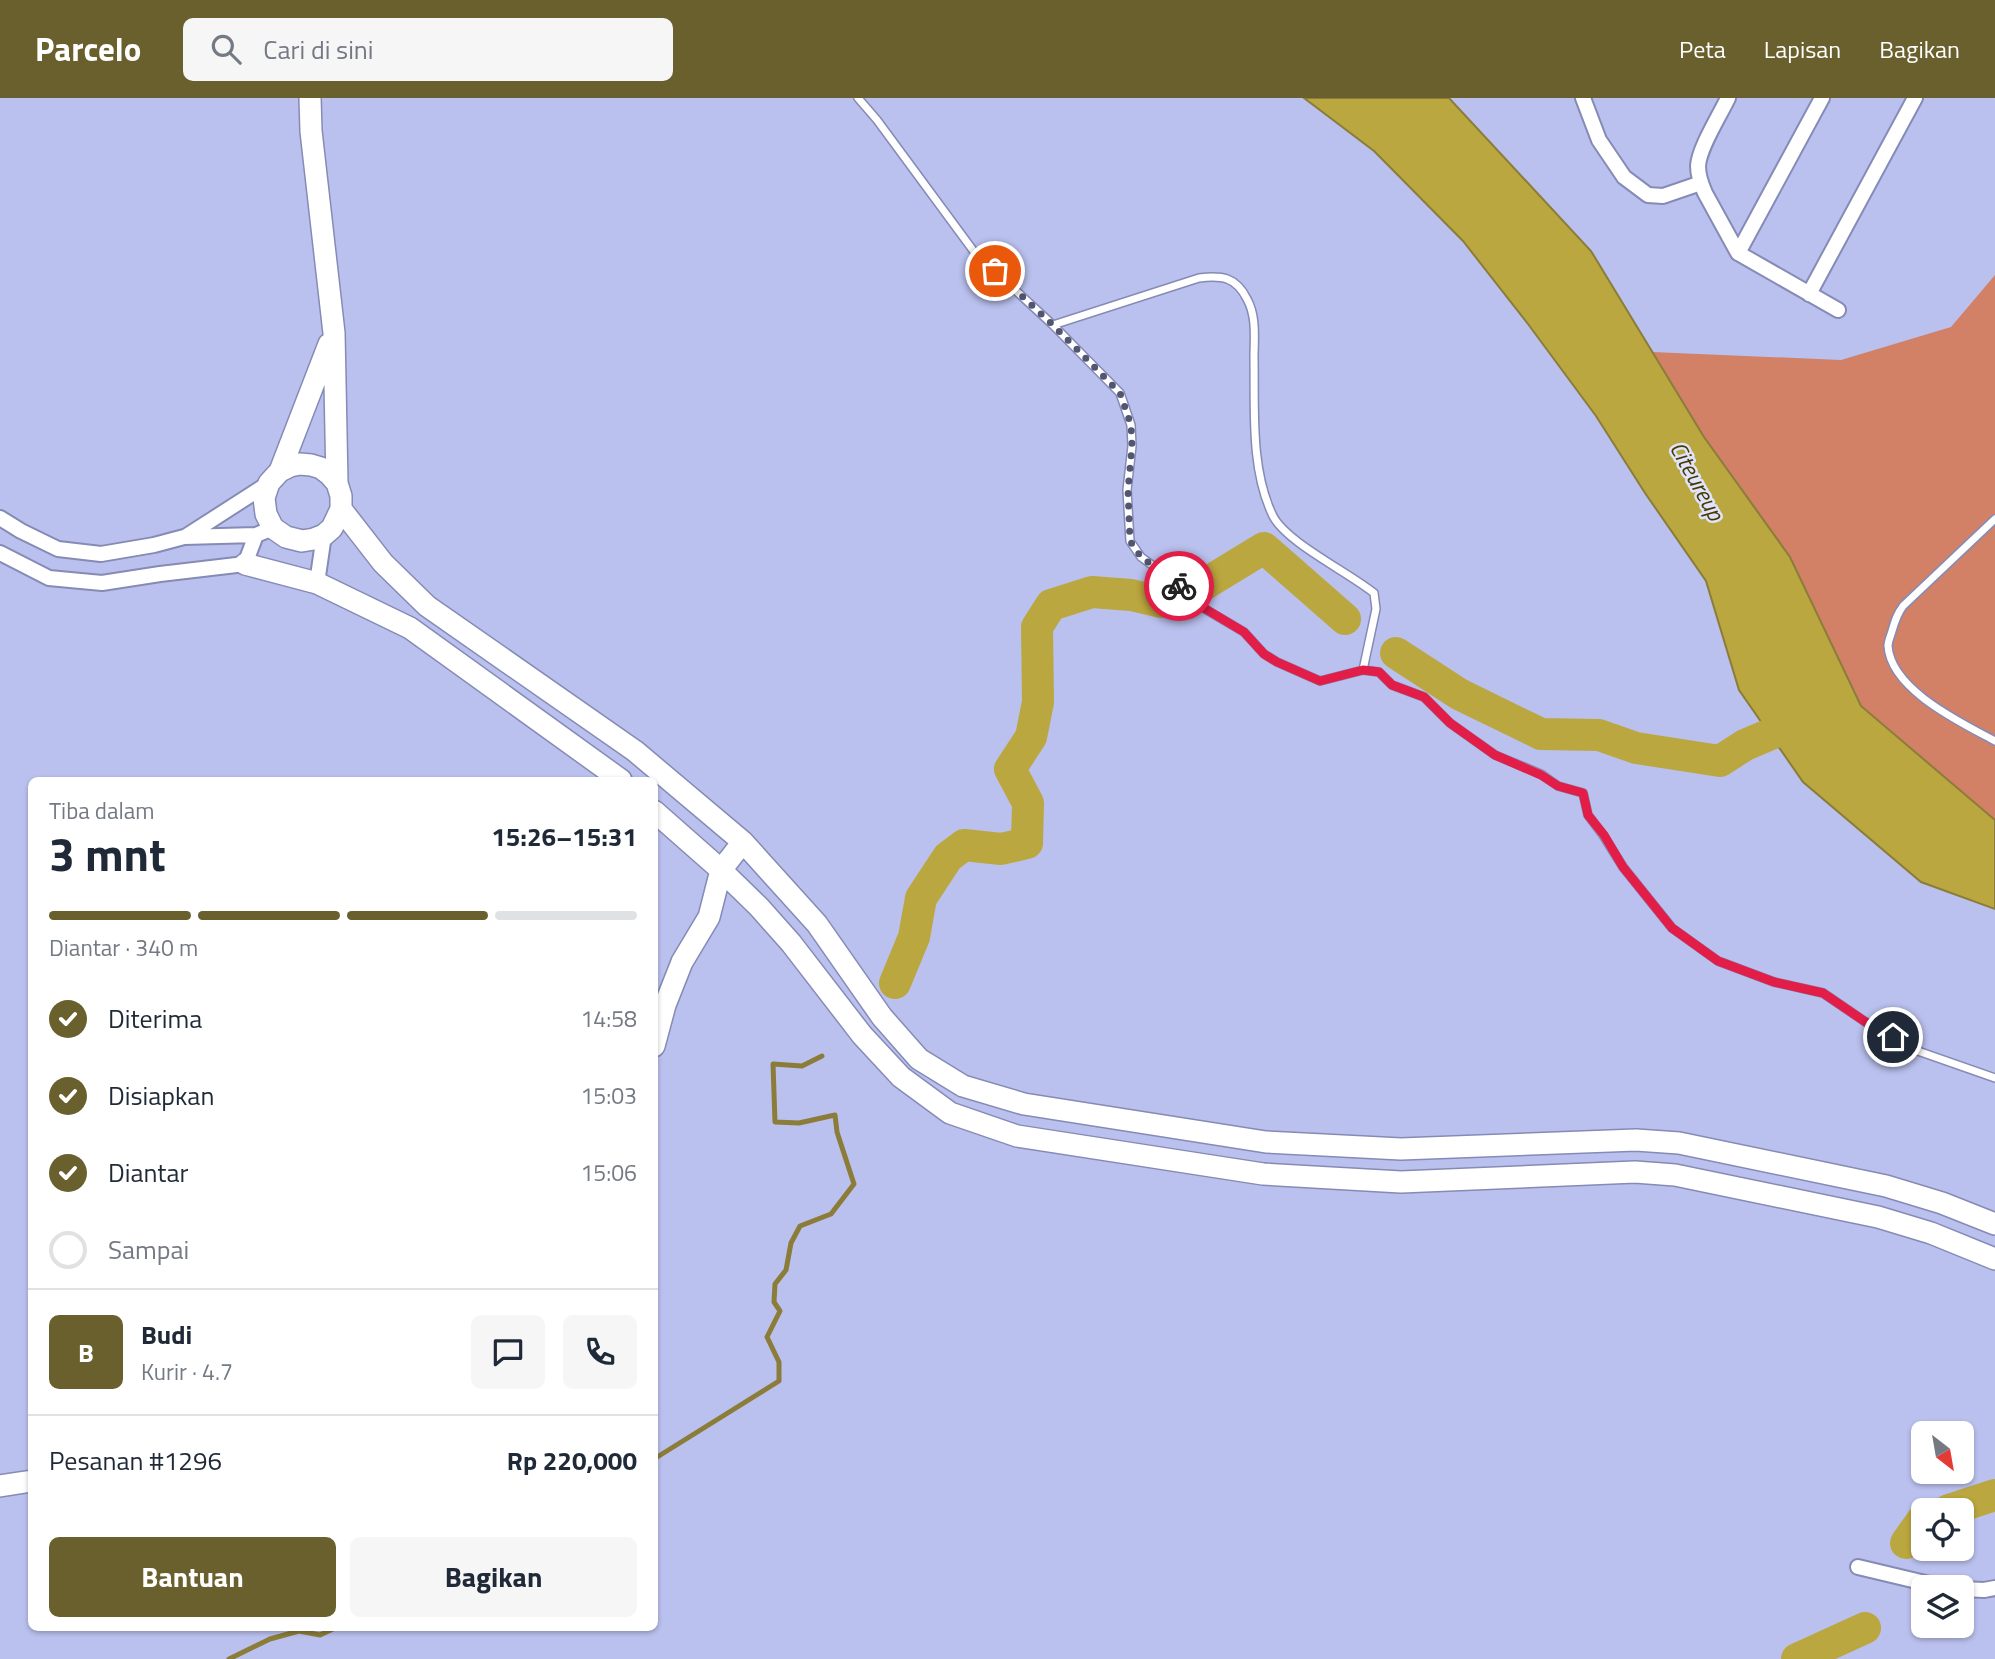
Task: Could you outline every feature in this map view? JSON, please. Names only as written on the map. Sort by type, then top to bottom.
[{"type":"street","points":[[0,518],[58,549],[101,554],[184,537],[265,531],[302,541],[324,535],[332,528],[341,509],[337,483],[334,333],[310,131],[310,98]]},
{"type":"street","points":[[1583,98],[1599,141],[1624,177],[1648,195],[1663,196],[1701,183]]},
{"type":"street","points":[[1728,98],[1700,156],[1698,167],[1701,183],[1738,253],[1838,310]]},
{"type":"street","points":[[1738,253],[1822,98]]},
{"type":"street","points":[[1809,294],[1914,98]]},
{"type":"street","points":[[245,564],[265,531],[264,498],[334,333]]},
{"type":"street","points":[[184,537],[290,466],[300,464],[321,468],[337,483]]},
{"type":"street","points":[[341,509],[383,563],[427,606],[635,751],[743,842],[817,924],[882,1017],[919,1059],[963,1086],[1024,1104],[1266,1142],[1401,1149],[1636,1140],[1679,1143],[1886,1186],[1942,1203],[1995,1224]]},
{"type":"street","points":[[317,583],[324,535]]},
{"type":"street","points":[[0,553],[49,578],[102,583],[245,564],[317,583],[410,628],[617,777]]},
{"type":"street","points":[[658,815],[759,907],[791,943],[862,1035],[901,1077],[950,1113],[1017,1136],[1263,1174],[1401,1182],[1635,1172],[1675,1175],[1878,1217],[1931,1233],[1995,1259]]},
{"type":"street","points":[[658,1031],[679,970],[709,917],[721,870],[743,842]]},
{"type":"street","points":[[0,1486],[28,1482]]},
{"type":"street","points":[[1858,1567],[1911,1580]]},
{"type":"street","points":[[1974,1590],[1995,1588]]},
{"type":"lane","points":[[858,98],[975,253],[1053,325],[1120,393],[1131,425],[1128,490],[1130,541],[1141,557],[1171,579],[1194,602],[1244,632],[1264,654],[1277,662],[1320,681],[1363,670],[1379,672],[1392,685],[1424,697],[1450,723],[1495,755],[1541,775],[1558,786],[1583,793],[1588,815],[1604,835],[1623,867],[1672,928],[1718,961],[1774,982],[1823,993],[1870,1025],[1915,1050],[1995,1078]]},
{"type":"lane","points":[[1053,325],[1199,278],[1218,275],[1228,278],[1238,286],[1247,299],[1254,326],[1257,462],[1264,492],[1278,526],[1374,593],[1376,609],[1363,670]]},
{"type":"lane","points":[[1995,519],[1903,606],[1897,614],[1888,645],[1893,664],[1905,682],[1946,714],[1995,741]]},
{"type":"shaded area","points":[[1995,275],[1995,820],[1861,706],[1790,557],[1704,437],[1652,352],[1841,360],[1951,327]]},
{"type":"water","name":"Citeureup","points":[[1304,98],[1449,98],[1591,251],[1704,437],[1790,557],[1861,706],[1995,820],[1995,909],[1921,882],[1803,782],[1739,690],[1706,581],[1596,416],[1463,241],[1374,151]]},
{"type":"waterway","points":[[1195,590],[1264,548],[1345,619]]},
{"type":"waterway","points":[[895,983],[914,937],[921,898],[948,857],[964,845],[1001,849],[1027,843],[1028,803],[1010,769],[1031,737],[1038,702],[1037,627],[1051,605],[1092,592],[1131,595],[1161,602]]},
{"type":"waterway","points":[[1396,653],[1459,694],[1541,734],[1599,735],[1636,748],[1720,761],[1745,745],[1808,718]]},
{"type":"waterway","points":[[658,1457],[779,1381],[779,1362],[767,1337],[780,1311],[774,1302],[775,1284],[786,1270],[791,1243],[800,1226],[831,1214],[854,1184],[837,1132],[835,1115],[799,1123],[775,1122],[773,1064],[802,1066],[822,1056]]},
{"type":"waterway","points":[[1974,1502],[1995,1495]]},
{"type":"waterway","points":[[1906,1543],[1911,1536]]},
{"type":"waterway","points":[[1797,1659],[1865,1628]]},
{"type":"waterway","points":[[229,1659],[270,1639],[299,1631]]},
{"type":"waterway","points":[[299,1631],[320,1635],[329,1631]]},
{"type":"way so far","points":[[995,271],[1120,393],[1131,425],[1128,490],[1130,541],[1141,557],[1179,586]]},
{"type":"route","points":[[1179,586],[1194,602],[1244,632],[1264,654],[1277,662],[1320,681],[1363,670],[1379,672],[1392,685],[1424,697],[1450,723],[1495,755],[1541,775],[1558,786],[1583,793],[1588,815],[1604,835],[1623,867],[1672,928],[1718,961],[1774,982],[1823,993],[1893,1037]]}]
